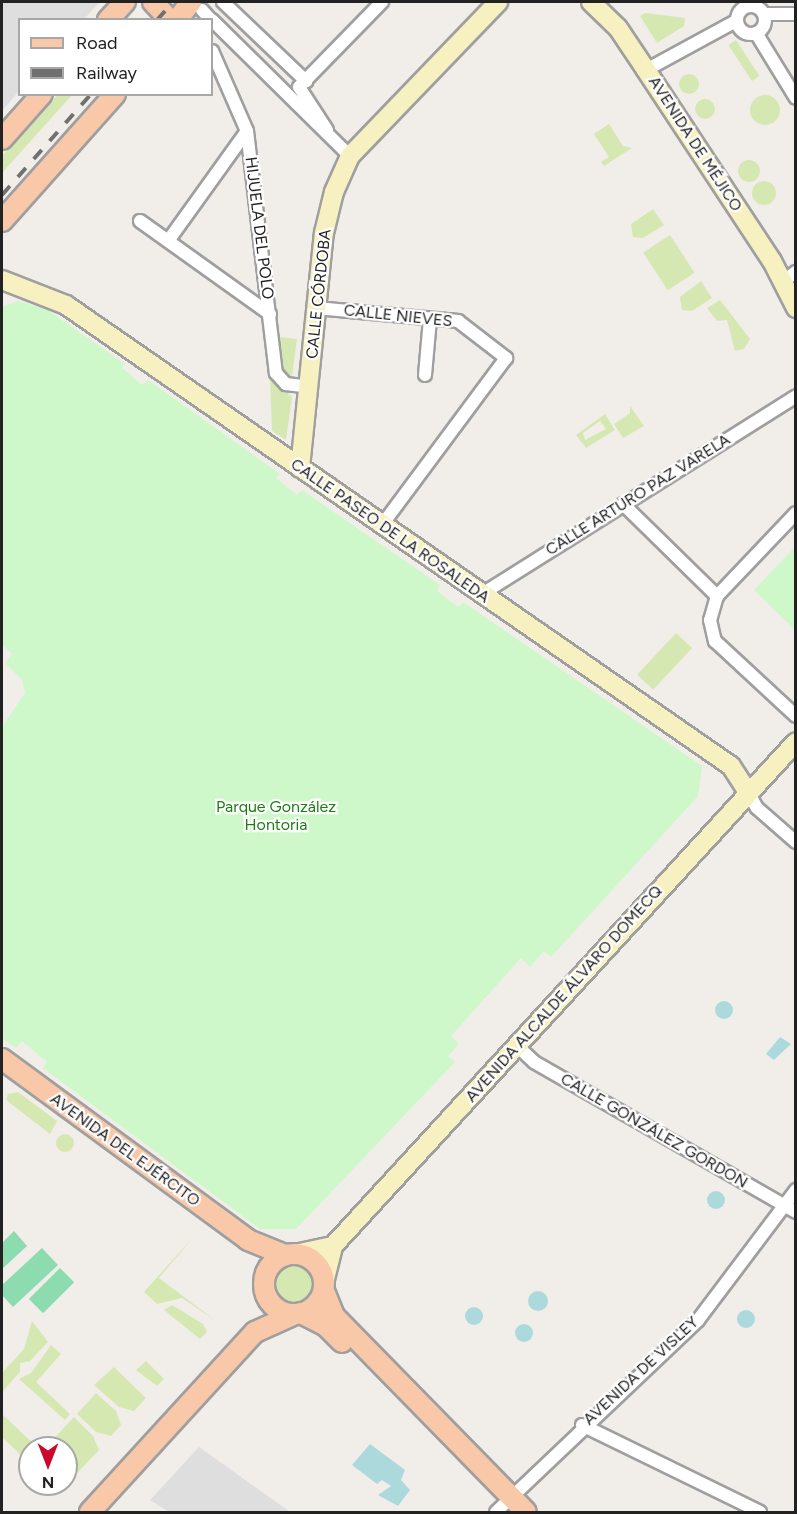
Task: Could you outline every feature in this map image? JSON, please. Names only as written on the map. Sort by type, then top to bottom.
[{"type":"main road","points":[[110,18],[125,2]]},
{"type":"main road","points":[[153,2],[168,18]]},
{"type":"main road","points":[[185,18],[204,13]]},
{"type":"main road","points":[[2,139],[40,96]]},
{"type":"main road","points":[[2,221],[114,96]]},
{"type":"main road","name":"AVENIDA DEL EJÉRCITO","points":[[2,1059],[248,1240],[290,1255]]},
{"type":"main road","points":[[248,1240],[270,1304],[326,1325],[503,1508],[526,1512]]},
{"type":"main road","points":[[255,1332],[263,1283],[290,1255],[314,1262],[334,1316],[503,1508]]},
{"type":"main road","points":[[90,1512],[255,1332],[315,1306],[324,1287]]},
{"type":"street","points":[[329,134],[300,94],[306,81],[382,2]]},
{"type":"street","name":"CALLE CÓRDOBA","points":[[300,468],[324,233],[350,156],[498,2]]},
{"type":"street","name":"AVENIDA DE MÉJICO","points":[[591,2],[618,28]]},
{"type":"street","name":"AVENIDA DE MÉJICO","points":[[607,2],[618,28],[772,261]]},
{"type":"street","points":[[230,4],[306,81]]},
{"type":"street","points":[[646,70],[736,21],[744,4],[764,14],[795,14]]},
{"type":"street","points":[[756,33],[765,25],[764,14]]},
{"type":"street","points":[[736,21],[741,29],[756,33],[795,98]]},
{"type":"street","points":[[213,22],[350,156]]},
{"type":"street","name":"HIJUELA DEL POLO","points":[[213,53],[247,132],[279,380],[309,387]]},
{"type":"street","points":[[168,241],[247,132]]},
{"type":"street","points":[[140,221],[270,314]]},
{"type":"street","points":[[772,261],[793,278]]},
{"type":"street","points":[[772,261],[795,308]]},
{"type":"street","name":"CALLE PASEO DE LA ROSALEDA","points":[[2,280],[66,304],[731,766],[748,792]]},
{"type":"street","points":[[2,295],[19,288]]},
{"type":"street","name":"CALLE NIEVES","points":[[316,308],[458,321],[506,358],[462,412],[382,525]]},
{"type":"street","points":[[425,375],[430,319]]},
{"type":"street","name":"CALLE ARTURO PAZ VARELA","points":[[482,594],[795,396]]},
{"type":"street","points":[[623,504],[717,596]]},
{"type":"street","points":[[795,513],[717,596],[710,620],[715,641],[795,716]]},
{"type":"street","name":"AVENIDA ALCALDE ÁLVARO DOMECQ","points":[[324,1287],[333,1246],[795,742]]},
{"type":"street","points":[[748,792],[758,808],[795,842]]},
{"type":"street","name":"CALLE GONZÁLEZ GORDON","points":[[516,1046],[534,1062],[795,1212]]},
{"type":"street","name":"AVENIDA DE VISLEY","points":[[503,1508],[582,1425],[698,1320],[782,1204],[795,1190]]},
{"type":"street","points":[[290,1255],[333,1246]]},
{"type":"street","points":[[582,1425],[760,1512]]},
{"type":"green space","points":[[645,13],[685,18],[684,26],[657,43],[640,16]]},
{"type":"green space","points":[[736,40],[759,76],[752,81],[728,45]]},
{"type":"green space","points":[[685,74],[693,74],[699,80],[699,88],[693,94],[685,94],[679,88],[679,80]]},
{"type":"green space","points":[[765,95],[776,99],[780,110],[776,121],[765,125],[754,121],[750,110],[754,99]]},
{"type":"green space","points":[[56,96],[71,96],[2,173],[2,156]]},
{"type":"green space","points":[[705,99],[712,102],[715,109],[712,116],[705,119],[698,116],[695,109],[698,102]]},
{"type":"green space","points":[[609,124],[623,146],[632,148],[604,166],[601,162],[609,157],[594,134]]},
{"type":"green space","points":[[749,160],[757,163],[760,171],[757,179],[749,182],[741,179],[738,171],[741,163]]},
{"type":"green space","points":[[764,181],[772,185],[776,193],[772,201],[764,205],[756,201],[752,193],[756,185]]},
{"type":"green space","points":[[653,209],[664,225],[643,238],[633,237],[631,224]]},
{"type":"green space","points":[[670,235],[695,273],[668,290],[643,252]]},
{"type":"green space","points":[[701,281],[712,298],[692,311],[682,310],[680,297]]},
{"type":"green space","points":[[720,300],[750,339],[744,349],[735,351],[727,320],[717,321],[707,308]]},
{"type":"green space","name":"Parque González Hontoria","points":[[18,301],[46,309],[125,364],[122,368],[142,385],[148,380],[280,474],[276,478],[297,495],[302,490],[440,585],[437,591],[458,607],[463,602],[702,766],[698,796],[551,957],[544,951],[530,967],[521,958],[451,1036],[459,1044],[448,1056],[455,1062],[296,1229],[260,1229],[43,1068],[47,1062],[22,1041],[16,1048],[2,1038],[2,727],[25,693],[22,680],[5,663],[12,654],[2,644],[2,307]]},
{"type":"green space","points":[[279,337],[297,339],[292,376],[282,370]]},
{"type":"green space","points":[[270,377],[292,397],[286,440],[272,431]]},
{"type":"green space","points":[[630,406],[644,426],[623,438],[614,424],[630,413]]},
{"type":"green space","points":[[605,414],[615,430],[586,448],[576,435]],"holes":[[[600,421],[606,429],[585,440],[583,433]]]},
{"type":"green space","points":[[795,547],[795,630],[754,590]]},
{"type":"green space","points":[[676,633],[692,648],[653,690],[637,675]]},
{"type":"green space","points":[[18,1092],[57,1121],[50,1134],[6,1100],[8,1094]]},
{"type":"green space","points":[[65,1134],[71,1137],[74,1143],[71,1149],[65,1152],[59,1149],[56,1143],[59,1137]]},
{"type":"green space","points":[[14,1231],[27,1246],[2,1269],[2,1243]]},
{"type":"green space","points":[[196,1234],[159,1278],[216,1321],[182,1298],[157,1304],[144,1292]]},
{"type":"green space","points":[[42,1248],[58,1265],[13,1307],[2,1295],[2,1285]]},
{"type":"green space","points":[[294,1261],[310,1268],[317,1284],[310,1300],[294,1307],[278,1300],[271,1284],[278,1268]]},
{"type":"green space","points":[[60,1268],[74,1282],[43,1313],[29,1299]]},
{"type":"green space","points":[[172,1305],[203,1324],[207,1332],[200,1339],[164,1310]]},
{"type":"green space","points":[[32,1321],[48,1342],[30,1361],[20,1363],[20,1372],[2,1392],[2,1373],[24,1349]]},
{"type":"green space","points":[[51,1345],[61,1354],[36,1382],[70,1414],[65,1420],[19,1379],[31,1373]]},
{"type":"green space","points":[[146,1361],[164,1379],[157,1386],[136,1370]]},
{"type":"green space","points":[[114,1367],[146,1398],[134,1411],[119,1407],[94,1385]]},
{"type":"green space","points":[[96,1393],[116,1411],[121,1425],[111,1436],[96,1432],[77,1414]]},
{"type":"green space","points":[[2,1414],[25,1436],[18,1436],[18,1452],[2,1437]]},
{"type":"green space","points":[[74,1417],[93,1436],[99,1450],[78,1472],[78,1436],[56,1436]]},
{"type":"shaded area","points":[[2,2],[100,2],[85,18],[18,18],[18,92],[2,111]]},
{"type":"shaded area","points":[[199,1447],[290,1512],[169,1512],[150,1500]]},
{"type":"water","points":[[720,1001],[728,1001],[733,1006],[731,1017],[720,1019],[715,1014],[715,1006]]},
{"type":"water","points":[[780,1037],[791,1044],[774,1060],[766,1054]]},
{"type":"water","points":[[712,1191],[720,1191],[725,1196],[723,1207],[712,1209],[707,1204],[707,1196]]},
{"type":"water","points":[[538,1291],[545,1294],[548,1301],[545,1308],[538,1311],[531,1308],[528,1301],[531,1294]]},
{"type":"water","points":[[470,1307],[478,1307],[483,1312],[481,1323],[470,1325],[465,1320],[465,1312]]},
{"type":"water","points":[[746,1310],[754,1315],[755,1319],[750,1327],[746,1328],[738,1323],[737,1319],[742,1311]]},
{"type":"water","points":[[524,1324],[530,1327],[533,1333],[530,1339],[524,1342],[518,1339],[515,1333],[518,1327]]},
{"type":"water","points":[[370,1444],[405,1470],[401,1480],[410,1490],[398,1506],[378,1495],[391,1486],[382,1480],[377,1484],[352,1465]]},
{"type":"railway","points":[[159,18],[173,2]]},
{"type":"railway","points":[[2,195],[89,96]]}]
